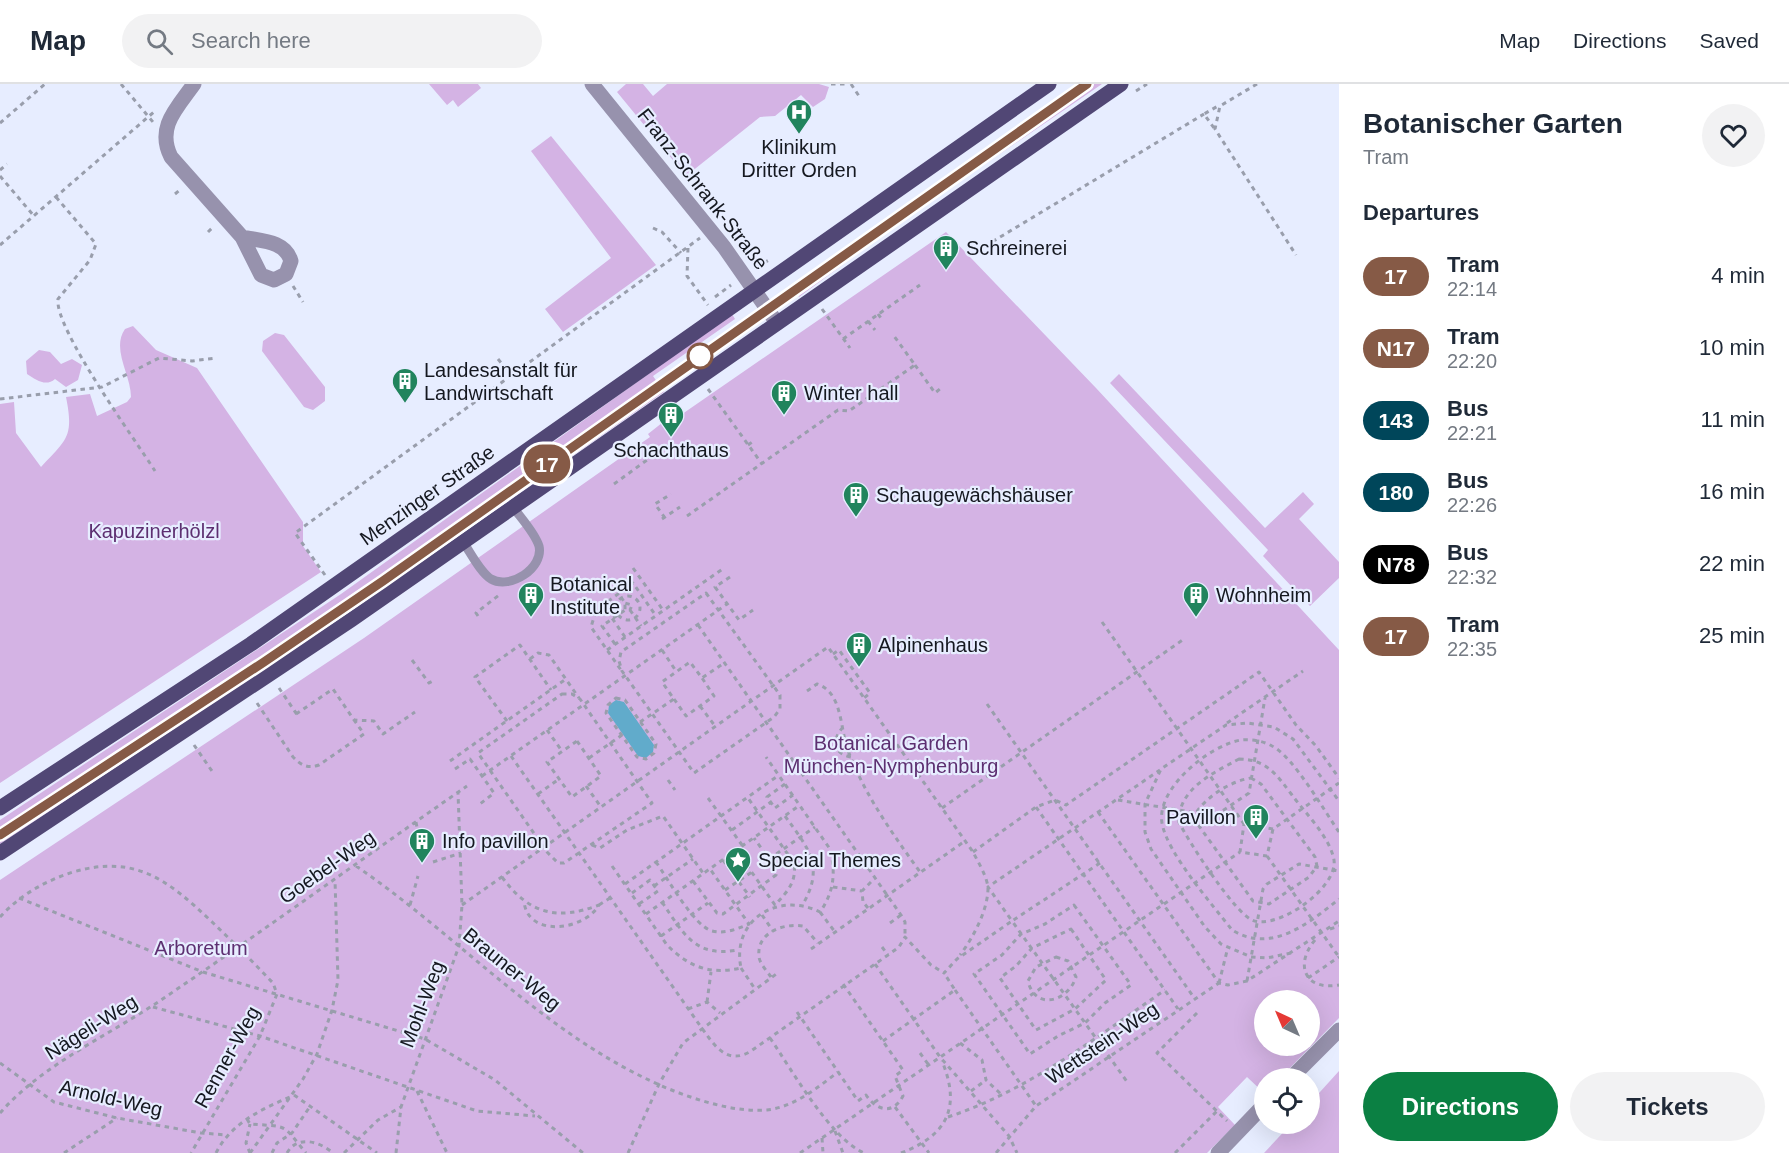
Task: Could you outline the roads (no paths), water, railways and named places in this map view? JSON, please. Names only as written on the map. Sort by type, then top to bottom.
[{"type":"main road","name":"Menzinger Straße","points":[[0,808],[251,644],[1049,84]]},
{"type":"main road","points":[[0,853],[185,732],[463,542],[1121,84]]},
{"type":"street","points":[[194,84],[172,114],[164,134],[171,157],[242,237]]},
{"type":"street","name":"Franz-Schrank-Straße","points":[[592,84],[710,230],[777,323]]},
{"type":"street","points":[[1301,1068],[1339,1030]]},
{"type":"street","points":[[1218,1153],[1254,1115]]},
{"type":"lane","points":[[463,542],[489,578],[499,582],[518,579],[532,567],[539,551],[538,543],[513,507]]},
{"type":"water","points":[[616,700],[624,702],[654,745],[653,752],[646,758],[638,756],[608,713],[609,705]]},
{"type":"tram line","points":[[0,835],[383,581],[1087,84]]},
{"type":"tram line","name":"17","points":[[0,835],[383,581],[1087,84]]},
{"type":"place","name":"Klinikum Dritter Orden","points":[[799,135]]},
{"type":"place","name":"Schreinerei","points":[[946,271]]},
{"type":"place","name":"Landesanstalt für Landwirtschaft","points":[[405,404]]},
{"type":"place","name":"Winter hall","points":[[784,416]]},
{"type":"place","name":"Schachthaus","points":[[671,438]]},
{"type":"place","name":"Schaugewächshäuser","points":[[856,518]]},
{"type":"place","name":"Botanical Institute","points":[[531,618]]},
{"type":"place","name":"Wohnheim","points":[[1196,618]]},
{"type":"place","name":"Alpinenhaus","points":[[859,668]]},
{"type":"place","name":"Pavillon","points":[[1256,840]]},
{"type":"place","name":"Info pavillon","points":[[422,864]]},
{"type":"place","name":"Special Themes","points":[[738,883]]},
{"type":"park label","name":"Kapuzinerhölzl","points":[[154,531]]},
{"type":"park label","name":"Botanical Garden München-Nymphenburg","points":[[891,754]]},
{"type":"park label","name":"Arboretum","points":[[201,948]]}]
